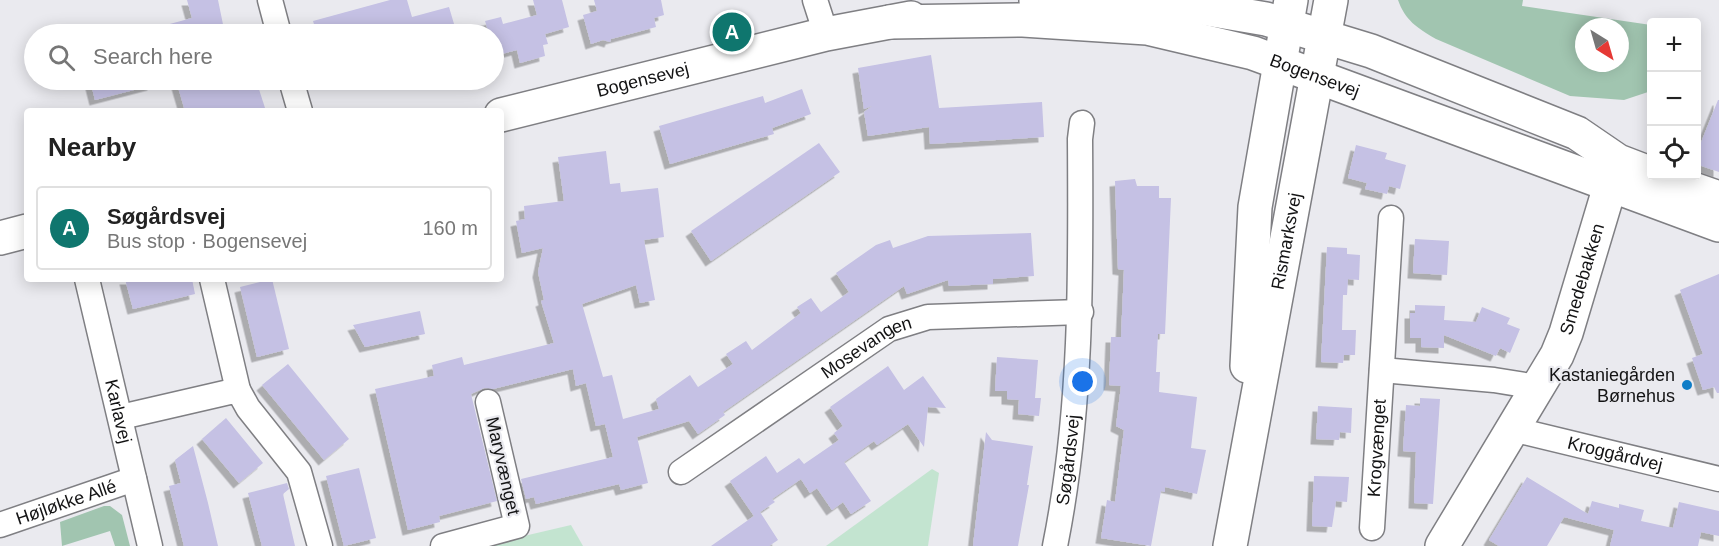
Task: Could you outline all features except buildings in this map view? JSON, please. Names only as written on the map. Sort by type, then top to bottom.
[{"type":"main road","name":"Bogensevej","points":[[504,114],[826,34],[985,2],[1117,0],[1172,3],[1300,37],[1357,89],[1614,173],[1719,225]]},
{"type":"main road","name":"Bogensevej","points":[[890,22],[1023,20],[1300,37],[1374,33],[1547,110],[1577,134],[1614,173],[1647,174]]},
{"type":"main road","points":[[1300,37],[1367,73],[1545,141],[1614,173]]},
{"type":"main road","name":"Rismarksvej","points":[[1230,546],[1263,378],[1300,37]]},
{"type":"main road","name":"Rismarksvej","points":[[1241,482],[1255,207],[1300,37]]},
{"type":"main road","points":[[1263,378],[1287,302],[1326,113],[1357,89]]},
{"type":"main road","name":"Smedebakken","points":[[1442,546],[1557,355],[1566,333],[1614,173]]},
{"type":"main road","points":[[1667,180],[1719,198]]},
{"type":"main road","points":[[0,238],[24,232]]},
{"type":"street","points":[[815,0],[826,34]]},
{"type":"street","points":[[277,2],[278,24]]},
{"type":"street","points":[[294,90],[299,108]]},
{"type":"street","name":"Søgårdsvej","points":[[1055,546],[1067,483],[1081,312],[1080,139],[1083,123]]},
{"type":"street","name":"Krogvænget","points":[[1372,528],[1391,218]]},
{"type":"street","name":"Karlavej","points":[[88,282],[150,546]]},
{"type":"street","points":[[213,282],[238,390],[248,408],[299,472],[320,546]]},
{"type":"street","name":"Mosevangen","points":[[681,472],[889,329],[928,317],[1081,312]]},
{"type":"street","points":[[1382,370],[1494,380],[1537,387]]},
{"type":"street","points":[[121,417],[238,390]]},
{"type":"street","name":"Maryvænget","points":[[443,546],[518,526],[488,402]]},
{"type":"street","name":"Kroggårdvej","points":[[1512,429],[1719,479]]},
{"type":"street","name":"Højløkke Allé","points":[[0,525],[134,479]]},
{"type":"green space","points":[[1398,0],[1523,0],[1522,6],[1603,18],[1575,18],[1575,72],[1629,72],[1629,22],[1647,24],[1647,92],[1624,100],[1570,96],[1436,39],[1412,23]]},
{"type":"green space","points":[[932,469],[939,473],[928,546],[826,546]]},
{"type":"green space","points":[[104,506],[110,506],[122,515],[130,546],[115,546],[110,531],[62,546],[60,522]]},
{"type":"green space","points":[[571,525],[583,546],[482,546]]},
{"type":"place","name":"Søgårdsvej","points":[[732,32]]},
{"type":"place","name":"Kastaniegården Børnehus","points":[[1687,385]]}]
